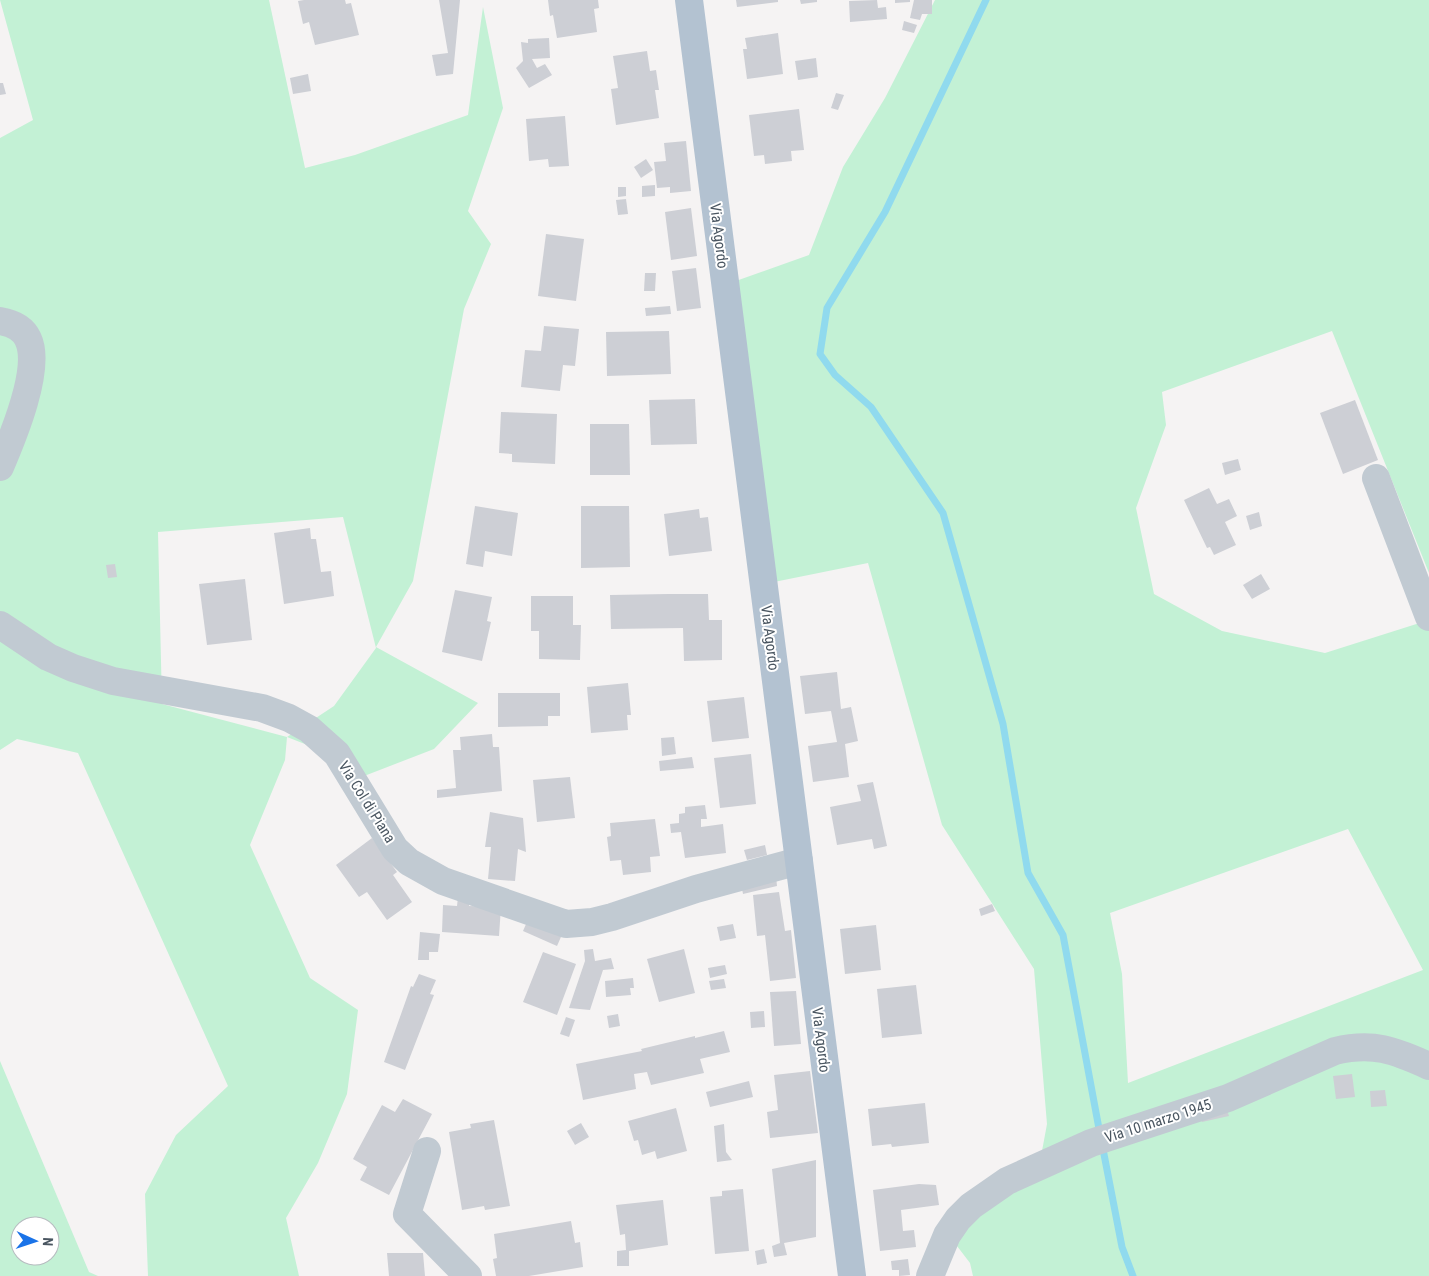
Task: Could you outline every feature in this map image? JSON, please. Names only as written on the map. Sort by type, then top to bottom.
[{"type":"main road","name":"Via Agordo","points":[[689,0],[852,1276]]},
{"type":"street","points":[[0,321],[13,324],[23,331],[29,340],[32,353],[24,402],[0,467]]},
{"type":"street","points":[[1376,478],[1429,618]]},
{"type":"street","name":"Via Col di Piana","points":[[0,625],[48,657],[73,668],[113,680],[262,708],[289,718],[309,729],[337,754],[395,849],[409,862],[443,881],[566,924],[592,922],[612,917],[696,889],[799,861]]},
{"type":"street","name":"Via 10 marzo 1945","points":[[930,1276],[947,1235],[971,1206],[1007,1181],[1103,1139],[1228,1098],[1334,1051],[1350,1047],[1383,1048],[1429,1066]]},
{"type":"street","points":[[427,1151],[407,1214],[468,1276]]},
{"type":"green space","points":[[0,0],[269,0],[305,168],[355,155],[468,115],[483,7],[503,108],[468,211],[491,244],[464,309],[413,581],[376,647],[478,703],[434,749],[346,783],[315,748],[287,737],[285,760],[250,845],[310,978],[358,1010],[347,1094],[318,1163],[286,1218],[299,1276],[148,1276],[145,1194],[176,1135],[228,1086],[78,753],[17,739],[0,750],[0,138],[33,120]],"holes":[[[343,517],[376,648],[334,706],[287,737],[162,704],[158,532]]]},
{"type":"green space","points":[[935,0],[1429,0],[1429,573],[1332,331],[1162,392],[1166,425],[1136,508],[1154,594],[1222,631],[1325,653],[1429,620],[1429,1276],[973,1276],[970,1263],[944,1229],[1042,1151],[1047,1124],[1034,969],[942,825],[868,563],[774,582],[733,282],[809,255],[843,167],[885,98]],"holes":[[[1348,829],[1423,970],[1128,1083],[1122,974],[1110,913]]]},
{"type":"green space","points":[[0,1061],[89,1272],[98,1276],[0,1276]]},
{"type":"building","points":[[345,0],[346,4],[351,3],[359,35],[315,45],[309,22],[303,24],[298,1]]},
{"type":"building","points":[[439,0],[460,0],[453,74],[436,76],[432,55],[448,53]]},
{"type":"building","points":[[548,0],[598,0],[599,8],[594,9],[597,32],[557,38],[553,15],[550,16]]},
{"type":"building","points":[[736,0],[778,0],[778,2],[737,7]]},
{"type":"building","points":[[800,0],[817,0],[817,2],[801,4]]},
{"type":"building","points":[[877,0],[878,8],[886,7],[887,19],[850,22],[849,1]]},
{"type":"building","points":[[895,0],[910,0],[910,2],[895,3]]},
{"type":"building","points":[[914,0],[932,0],[932,14],[922,14],[920,20],[910,18]]},
{"type":"building","points":[[904,21],[917,25],[914,33],[902,30]]},
{"type":"building","points":[[778,33],[783,74],[747,79],[743,49],[747,49],[745,38]]},
{"type":"building","points":[[549,38],[550,58],[532,59],[537,68],[545,64],[552,75],[529,88],[516,68],[523,61],[521,42],[528,43],[528,39]]},
{"type":"building","points":[[647,51],[650,71],[656,70],[659,90],[655,90],[659,118],[616,125],[611,89],[618,88],[613,56]]},
{"type":"building","points":[[816,58],[818,77],[798,80],[795,61]]},
{"type":"building","points":[[308,74],[311,91],[293,94],[290,78]]},
{"type":"building","points":[[0,83],[3,83],[6,94],[0,95]]},
{"type":"building","points":[[836,93],[844,95],[838,110],[831,108]]},
{"type":"building","points":[[799,109],[804,150],[791,151],[792,161],[765,164],[764,155],[754,156],[749,115]]},
{"type":"building","points":[[565,116],[569,166],[549,167],[548,159],[529,161],[526,119]]},
{"type":"building","points":[[686,141],[691,191],[670,193],[670,187],[657,188],[654,162],[666,161],[664,143]]},
{"type":"building","points":[[646,159],[653,170],[641,178],[634,167]]},
{"type":"building","points":[[655,185],[655,196],[642,197],[642,186]]},
{"type":"building","points":[[618,187],[626,187],[626,196],[618,197]]},
{"type":"building","points":[[626,199],[628,214],[618,215],[616,200]]},
{"type":"building","points":[[691,208],[697,256],[671,260],[665,212]]},
{"type":"building","points":[[546,234],[584,239],[576,301],[538,296]]},
{"type":"building","points":[[696,268],[701,308],[677,311],[672,271]]},
{"type":"building","points":[[645,273],[656,273],[655,291],[644,291]]},
{"type":"building","points":[[670,306],[671,314],[646,316],[645,308]]},
{"type":"building","points":[[544,326],[579,329],[575,366],[563,365],[560,391],[521,387],[525,350],[541,351]]},
{"type":"building","points":[[669,331],[671,374],[607,376],[606,332]]},
{"type":"building","points":[[695,399],[697,444],[651,445],[649,400]]},
{"type":"building","points":[[1355,400],[1378,460],[1343,474],[1320,413]]},
{"type":"building","points":[[501,412],[557,414],[555,464],[512,462],[512,454],[499,453]]},
{"type":"building","points":[[590,424],[629,424],[630,475],[590,475]]},
{"type":"building","points":[[1238,459],[1241,470],[1225,475],[1222,463]]},
{"type":"building","points":[[1209,488],[1217,504],[1229,499],[1237,516],[1225,522],[1236,545],[1214,555],[1210,547],[1207,548],[1184,500]]},
{"type":"building","points":[[475,506],[518,513],[512,556],[485,551],[483,567],[466,564]]},
{"type":"building","points":[[581,506],[629,506],[630,567],[581,568]]},
{"type":"building","points":[[699,509],[700,518],[708,517],[712,551],[669,556],[664,514]]},
{"type":"building","points":[[1259,512],[1262,526],[1250,530],[1246,516]]},
{"type":"building","points":[[310,528],[311,539],[316,539],[321,572],[331,571],[334,596],[284,604],[274,533]]},
{"type":"building","points":[[115,564],[117,577],[108,578],[106,565]]},
{"type":"building","points":[[1261,574],[1270,589],[1252,599],[1243,585]]},
{"type":"building","points":[[245,579],[252,640],[207,645],[199,584]]},
{"type":"building","points":[[455,590],[492,597],[487,621],[491,622],[482,661],[442,652]]},
{"type":"building","points":[[708,594],[709,620],[722,620],[722,660],[684,661],[683,628],[611,629],[610,595]]},
{"type":"building","points":[[531,596],[573,596],[573,625],[581,625],[580,660],[539,659],[539,631],[531,631]]},
{"type":"building","points":[[837,672],[841,709],[851,707],[858,741],[845,744],[849,777],[813,782],[808,746],[837,742],[831,711],[805,714],[800,676]]},
{"type":"building","points":[[628,683],[631,715],[627,715],[628,730],[591,733],[587,687]]},
{"type":"building","points":[[498,693],[560,693],[560,716],[548,716],[548,726],[498,727]]},
{"type":"building","points":[[744,697],[749,738],[712,742],[707,701]]},
{"type":"building","points":[[492,734],[493,747],[499,747],[502,791],[437,798],[437,790],[456,788],[453,750],[461,750],[460,737]]},
{"type":"building","points":[[674,737],[676,754],[662,756],[661,738]]},
{"type":"building","points":[[751,754],[756,804],[720,808],[714,758]]},
{"type":"building","points":[[692,757],[694,768],[660,771],[659,761]]},
{"type":"building","points":[[570,777],[575,818],[537,822],[533,780]]},
{"type":"building","points":[[873,782],[887,846],[874,849],[872,839],[837,845],[830,807],[861,801],[857,785]]},
{"type":"building","points":[[705,805],[707,819],[701,819],[701,827],[723,824],[726,853],[685,858],[681,832],[671,833],[670,824],[679,823],[679,814],[685,813],[685,807]]},
{"type":"building","points":[[490,812],[523,818],[526,852],[518,849],[515,881],[488,879],[491,847],[485,847]]},
{"type":"building","points":[[655,819],[660,856],[650,857],[651,872],[623,875],[621,860],[610,861],[607,837],[611,836],[610,823]]},
{"type":"building","points":[[372,838],[397,872],[393,875],[412,902],[387,920],[367,892],[359,897],[336,865]]},
{"type":"building","points":[[765,845],[767,855],[747,860],[744,850]]},
{"type":"building","points":[[776,876],[777,886],[743,894],[742,889]]},
{"type":"building","points":[[779,892],[785,931],[791,930],[796,978],[770,981],[765,935],[757,936],[753,895]]},
{"type":"building","points":[[458,897],[469,897],[469,906],[501,907],[499,936],[442,932],[443,905],[457,906]]},
{"type":"building","points":[[992,904],[995,911],[981,916],[979,909]]},
{"type":"building","points":[[530,915],[564,930],[557,946],[523,931]]},
{"type":"building","points":[[733,924],[736,938],[720,941],[717,927]]},
{"type":"building","points":[[876,925],[881,970],[845,974],[840,929]]},
{"type":"building","points":[[420,932],[440,934],[438,952],[429,952],[429,960],[418,960]]},
{"type":"building","points":[[593,949],[595,961],[611,958],[614,969],[603,970],[590,1010],[569,1008],[585,961],[584,950]]},
{"type":"building","points":[[684,949],[695,993],[659,1002],[647,959]]},
{"type":"building","points":[[543,952],[576,964],[557,1015],[523,1002]]},
{"type":"building","points":[[725,965],[727,974],[710,978],[708,968]]},
{"type":"building","points":[[419,974],[436,980],[430,994],[434,995],[405,1070],[384,1062],[411,986],[413,987]]},
{"type":"building","points":[[633,978],[634,988],[630,988],[631,995],[606,997],[605,981]]},
{"type":"building","points":[[724,979],[726,988],[711,990],[709,981]]},
{"type":"building","points":[[916,985],[922,1034],[882,1038],[877,989]]},
{"type":"building","points":[[796,991],[801,1044],[774,1046],[770,992]]},
{"type":"building","points":[[764,1011],[765,1027],[751,1028],[750,1012]]},
{"type":"building","points":[[618,1014],[620,1026],[609,1028],[607,1016]]},
{"type":"building","points":[[566,1017],[575,1020],[569,1037],[560,1034]]},
{"type":"building","points":[[724,1031],[730,1052],[700,1059],[704,1073],[651,1085],[647,1072],[634,1074],[636,1089],[583,1100],[576,1064],[642,1051],[641,1049]]},
{"type":"building","points":[[810,1071],[818,1133],[770,1138],[767,1112],[778,1110],[774,1075]]},
{"type":"building","points":[[1352,1074],[1355,1097],[1336,1099],[1333,1076]]},
{"type":"building","points":[[749,1081],[753,1097],[710,1107],[706,1092]]},
{"type":"building","points":[[1385,1090],[1387,1106],[1371,1107],[1370,1091]]},
{"type":"building","points":[[403,1099],[432,1114],[389,1195],[360,1180],[367,1167],[353,1159],[382,1105],[395,1112]]},
{"type":"building","points":[[925,1103],[929,1143],[892,1147],[891,1144],[872,1146],[868,1109]]},
{"type":"building","points":[[1226,1107],[1229,1116],[1202,1122],[1200,1113]]},
{"type":"building","points":[[676,1108],[687,1151],[657,1159],[655,1151],[642,1155],[638,1140],[634,1141],[628,1121]]},
{"type":"building","points":[[494,1120],[510,1206],[485,1210],[484,1206],[462,1210],[449,1132],[471,1128],[470,1124]]},
{"type":"building","points":[[581,1123],[589,1137],[575,1145],[567,1131]]},
{"type":"building","points":[[724,1124],[726,1152],[732,1160],[717,1162],[714,1126]]},
{"type":"building","points":[[816,1160],[816,1237],[784,1243],[787,1255],[774,1257],[772,1246],[780,1243],[772,1169]]},
{"type":"building","points":[[919,1184],[936,1185],[939,1205],[901,1210],[903,1231],[914,1230],[916,1247],[880,1251],[873,1190]]},
{"type":"building","points":[[743,1189],[749,1251],[715,1254],[710,1197],[722,1196],[722,1191]]},
{"type":"building","points":[[663,1200],[668,1245],[629,1251],[629,1266],[617,1266],[617,1251],[626,1250],[625,1234],[620,1235],[616,1205]]},
{"type":"building","points":[[571,1221],[575,1243],[580,1242],[583,1267],[529,1276],[496,1276],[493,1259],[497,1258],[494,1234]]},
{"type":"building","points":[[764,1249],[767,1263],[757,1265],[755,1251]]},
{"type":"building","points":[[387,1253],[423,1253],[425,1276],[389,1276]]},
{"type":"building","points":[[908,1259],[910,1275],[899,1276],[899,1270],[892,1270],[891,1261]]},
{"type":"waterway","points":[[986,0],[885,212],[827,308],[820,354],[835,375],[871,407],[943,513],[1003,724],[1028,873],[1063,935],[1100,1134]]},
{"type":"waterway","points":[[1102,1144],[1122,1247],[1133,1276]]}]
